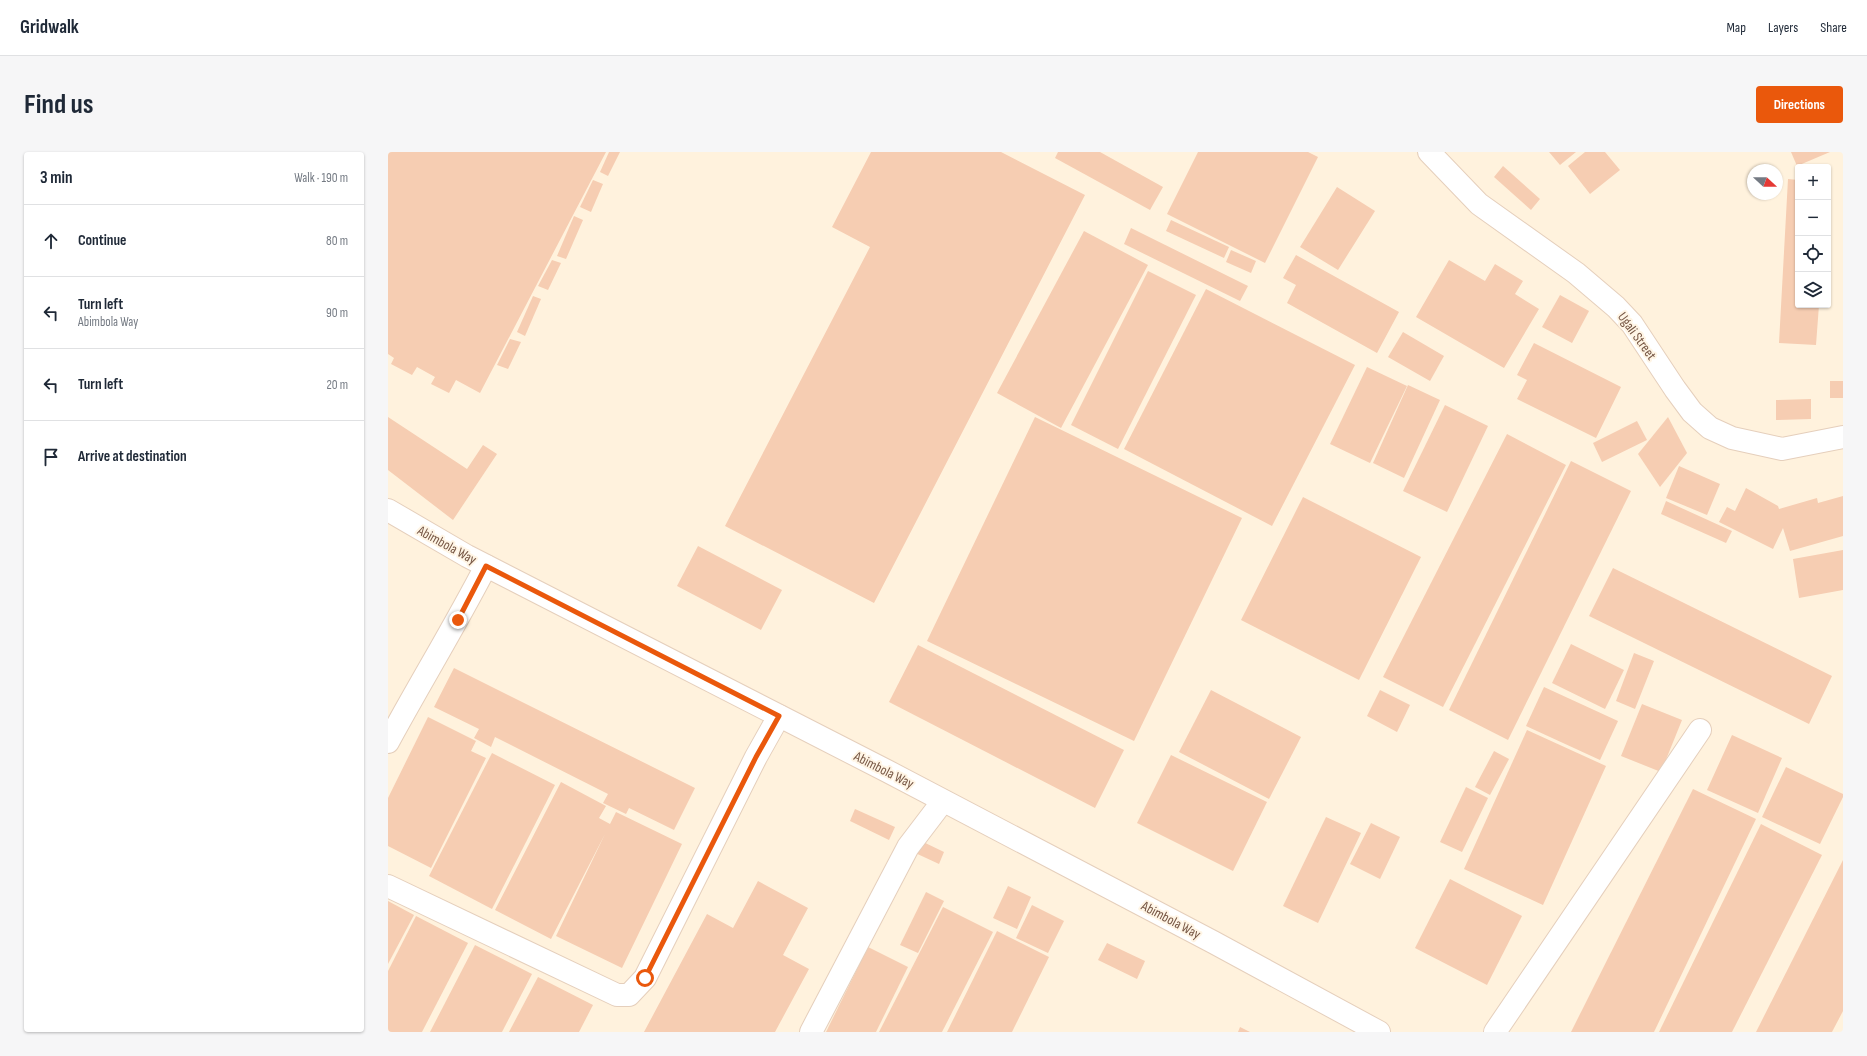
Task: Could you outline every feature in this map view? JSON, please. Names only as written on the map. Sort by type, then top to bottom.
[{"type":"street","name":"Ugali Street","points":[[1429,152],[1479,204],[1576,273],[1616,307],[1632,324],[1692,412],[1710,428],[1732,438],[1782,449],[1843,437]]},
{"type":"street","name":"Abimbola Way","points":[[388,510],[408,523],[486,566],[779,716],[1206,938],[1379,1032]]},
{"type":"street","points":[[388,742],[486,566]]},
{"type":"street","points":[[388,886],[617,995],[629,995],[645,978],[756,757],[779,716]]},
{"type":"street","points":[[1495,1032],[1700,730]]},
{"type":"street","points":[[811,1032],[908,847],[943,801]]},
{"type":"building","points":[[388,152],[606,152],[480,393],[456,380],[449,393],[431,384],[435,377],[417,367],[412,375],[391,364],[394,358],[388,354]]},
{"type":"building","points":[[609,152],[620,152],[608,176],[600,172]]},
{"type":"building","points":[[871,152],[1001,152],[1085,195],[874,603],[725,526],[870,247],[832,227]]},
{"type":"building","points":[[1058,152],[1100,152],[1163,187],[1150,210],[1055,158]]},
{"type":"building","points":[[1198,152],[1308,152],[1318,157],[1265,263],[1167,214]]},
{"type":"building","points":[[1549,152],[1576,152],[1560,165]]},
{"type":"building","points":[[1585,152],[1605,152],[1620,170],[1590,194],[1568,166]]},
{"type":"building","points":[[1791,152],[1830,152],[1802,164],[1796,164]]},
{"type":"building","points":[[1503,166],[1540,199],[1531,210],[1494,177]]},
{"type":"building","points":[[1788,179],[1795,180],[1795,308],[1819,308],[1816,345],[1779,343]]},
{"type":"building","points":[[593,180],[603,184],[591,212],[580,207]]},
{"type":"building","points":[[1337,187],[1375,211],[1338,270],[1300,247]]},
{"type":"building","points":[[574,216],[583,220],[566,259],[557,256]]},
{"type":"building","points":[[1171,220],[1229,247],[1224,258],[1166,231]]},
{"type":"building","points":[[1131,228],[1248,286],[1240,301],[1124,244]]},
{"type":"building","points":[[1084,231],[1148,265],[1061,428],[997,393]]},
{"type":"building","points":[[1231,250],[1256,261],[1251,273],[1226,262]]},
{"type":"building","points":[[1296,255],[1399,312],[1377,353],[1287,303],[1296,285],[1283,278]]},
{"type":"building","points":[[552,260],[561,263],[548,290],[538,286]]},
{"type":"building","points":[[1449,260],[1485,281],[1495,264],[1523,281],[1515,294],[1539,309],[1504,368],[1416,317]]},
{"type":"building","points":[[1148,271],[1196,295],[1118,449],[1071,425]]},
{"type":"building","points":[[1206,289],[1355,365],[1272,526],[1124,449]]},
{"type":"building","points":[[1560,295],[1589,311],[1572,343],[1542,327]]},
{"type":"building","points":[[533,296],[541,299],[525,336],[517,332]]},
{"type":"building","points":[[1403,332],[1444,356],[1430,381],[1388,357]]},
{"type":"building","points":[[510,339],[521,342],[508,369],[497,365]]},
{"type":"building","points":[[1534,343],[1621,387],[1596,438],[1517,399],[1527,380],[1517,375]]},
{"type":"building","points":[[1367,367],[1407,386],[1370,463],[1330,444]]},
{"type":"building","points":[[1830,381],[1843,381],[1843,398],[1830,398]]},
{"type":"building","points":[[1408,385],[1440,400],[1404,478],[1373,463]]},
{"type":"building","points":[[1811,399],[1811,419],[1776,420],[1776,400]]},
{"type":"building","points":[[1445,405],[1488,426],[1447,512],[1403,491]]},
{"type":"building","points":[[388,417],[467,469],[483,445],[497,454],[453,520],[388,470]]},
{"type":"building","points":[[1035,417],[1242,518],[1134,741],[927,641]]},
{"type":"building","points":[[1668,417],[1687,453],[1660,487],[1638,454]]},
{"type":"building","points":[[1637,421],[1647,440],[1602,462],[1593,443]]},
{"type":"building","points":[[1507,434],[1566,465],[1443,707],[1383,677]]},
{"type":"building","points":[[1571,461],[1631,491],[1508,740],[1449,710]]},
{"type":"building","points":[[1679,466],[1720,484],[1707,515],[1666,498]]},
{"type":"building","points":[[1746,488],[1778,506],[1779,509],[1817,498],[1818,503],[1843,496],[1843,536],[1790,551],[1783,528],[1773,549],[1719,522],[1727,507],[1735,511]]},
{"type":"building","points":[[1303,497],[1421,557],[1359,680],[1241,620]]},
{"type":"building","points":[[1666,501],[1732,531],[1726,543],[1661,514]]},
{"type":"building","points":[[698,546],[782,590],[761,630],[677,586]]},
{"type":"building","points":[[1843,550],[1843,590],[1799,598],[1793,559]]},
{"type":"building","points":[[1613,568],[1832,676],[1809,724],[1589,616]]},
{"type":"building","points":[[1571,644],[1624,670],[1605,709],[1552,683]]},
{"type":"building","points":[[918,645],[1124,750],[1095,808],[889,702]]},
{"type":"building","points":[[1634,653],[1654,661],[1635,709],[1616,701]]},
{"type":"building","points":[[454,668],[695,788],[674,830],[629,808],[626,814],[603,803],[608,794],[495,737],[491,747],[474,738],[479,729],[434,707]]},
{"type":"building","points":[[1544,687],[1618,721],[1600,760],[1526,726]]},
{"type":"building","points":[[1211,690],[1301,737],[1269,799],[1179,752]]},
{"type":"building","points":[[1380,690],[1410,705],[1397,732],[1367,716]]},
{"type":"building","points":[[1642,704],[1682,720],[1661,772],[1621,756]]},
{"type":"building","points":[[428,717],[476,741],[471,751],[486,758],[431,868],[388,846],[388,798]]},
{"type":"building","points":[[1527,730],[1606,766],[1543,905],[1464,869]]},
{"type":"building","points":[[1732,735],[1782,758],[1758,813],[1707,790]]},
{"type":"building","points":[[1494,751],[1509,759],[1490,795],[1475,787]]},
{"type":"building","points":[[492,753],[555,785],[492,909],[429,876]]},
{"type":"building","points":[[1171,755],[1267,802],[1233,871],[1137,823]]},
{"type":"building","points":[[1786,767],[1843,794],[1843,797],[1820,844],[1762,817]]},
{"type":"building","points":[[561,782],[606,806],[599,818],[610,824],[616,812],[682,844],[622,968],[556,936],[605,834],[551,939],[495,910]]},
{"type":"building","points":[[1466,787],[1488,798],[1462,852],[1440,842]]},
{"type":"building","points":[[1693,789],[1756,819],[1654,1032],[1571,1032]]},
{"type":"building","points":[[855,809],[895,827],[889,840],[850,821]]},
{"type":"building","points":[[1326,817],[1361,833],[1318,923],[1283,906]]},
{"type":"building","points":[[1371,823],[1400,837],[1380,879],[1350,864]]},
{"type":"building","points":[[1761,824],[1822,855],[1732,1032],[1659,1032]]},
{"type":"building","points":[[917,839],[944,852],[939,864],[911,851]]},
{"type":"building","points":[[1843,860],[1843,1011],[1832,1032],[1756,1032]]},
{"type":"building","points":[[1450,879],[1522,916],[1487,985],[1415,948]]},
{"type":"building","points":[[758,881],[808,908],[783,955],[809,969],[775,1032],[644,1032],[707,914],[733,928]]},
{"type":"building","points":[[1008,886],[1031,897],[1017,929],[993,918]]},
{"type":"building","points":[[926,892],[944,901],[918,953],[900,945]]},
{"type":"building","points":[[388,901],[414,915],[388,964]]},
{"type":"building","points":[[1032,905],[1064,921],[1048,953],[1016,938]]},
{"type":"building","points":[[943,907],[993,932],[942,1032],[879,1032]]},
{"type":"building","points":[[416,916],[468,943],[422,1032],[388,1032],[388,971]]},
{"type":"building","points":[[997,931],[1049,957],[1012,1032],[947,1032]]},
{"type":"building","points":[[1107,943],[1145,961],[1137,979],[1098,960]]},
{"type":"building","points":[[475,945],[532,974],[502,1032],[430,1032]]},
{"type":"building","points":[[868,947],[908,967],[876,1032],[826,1032]]},
{"type":"building","points":[[538,977],[593,1005],[579,1032],[509,1032]]},
{"type":"building","points":[[1240,1027],[1250,1032],[1238,1032]]},
{"type":"route","points":[[458,620],[486,566],[779,716],[756,757],[645,978]]}]
